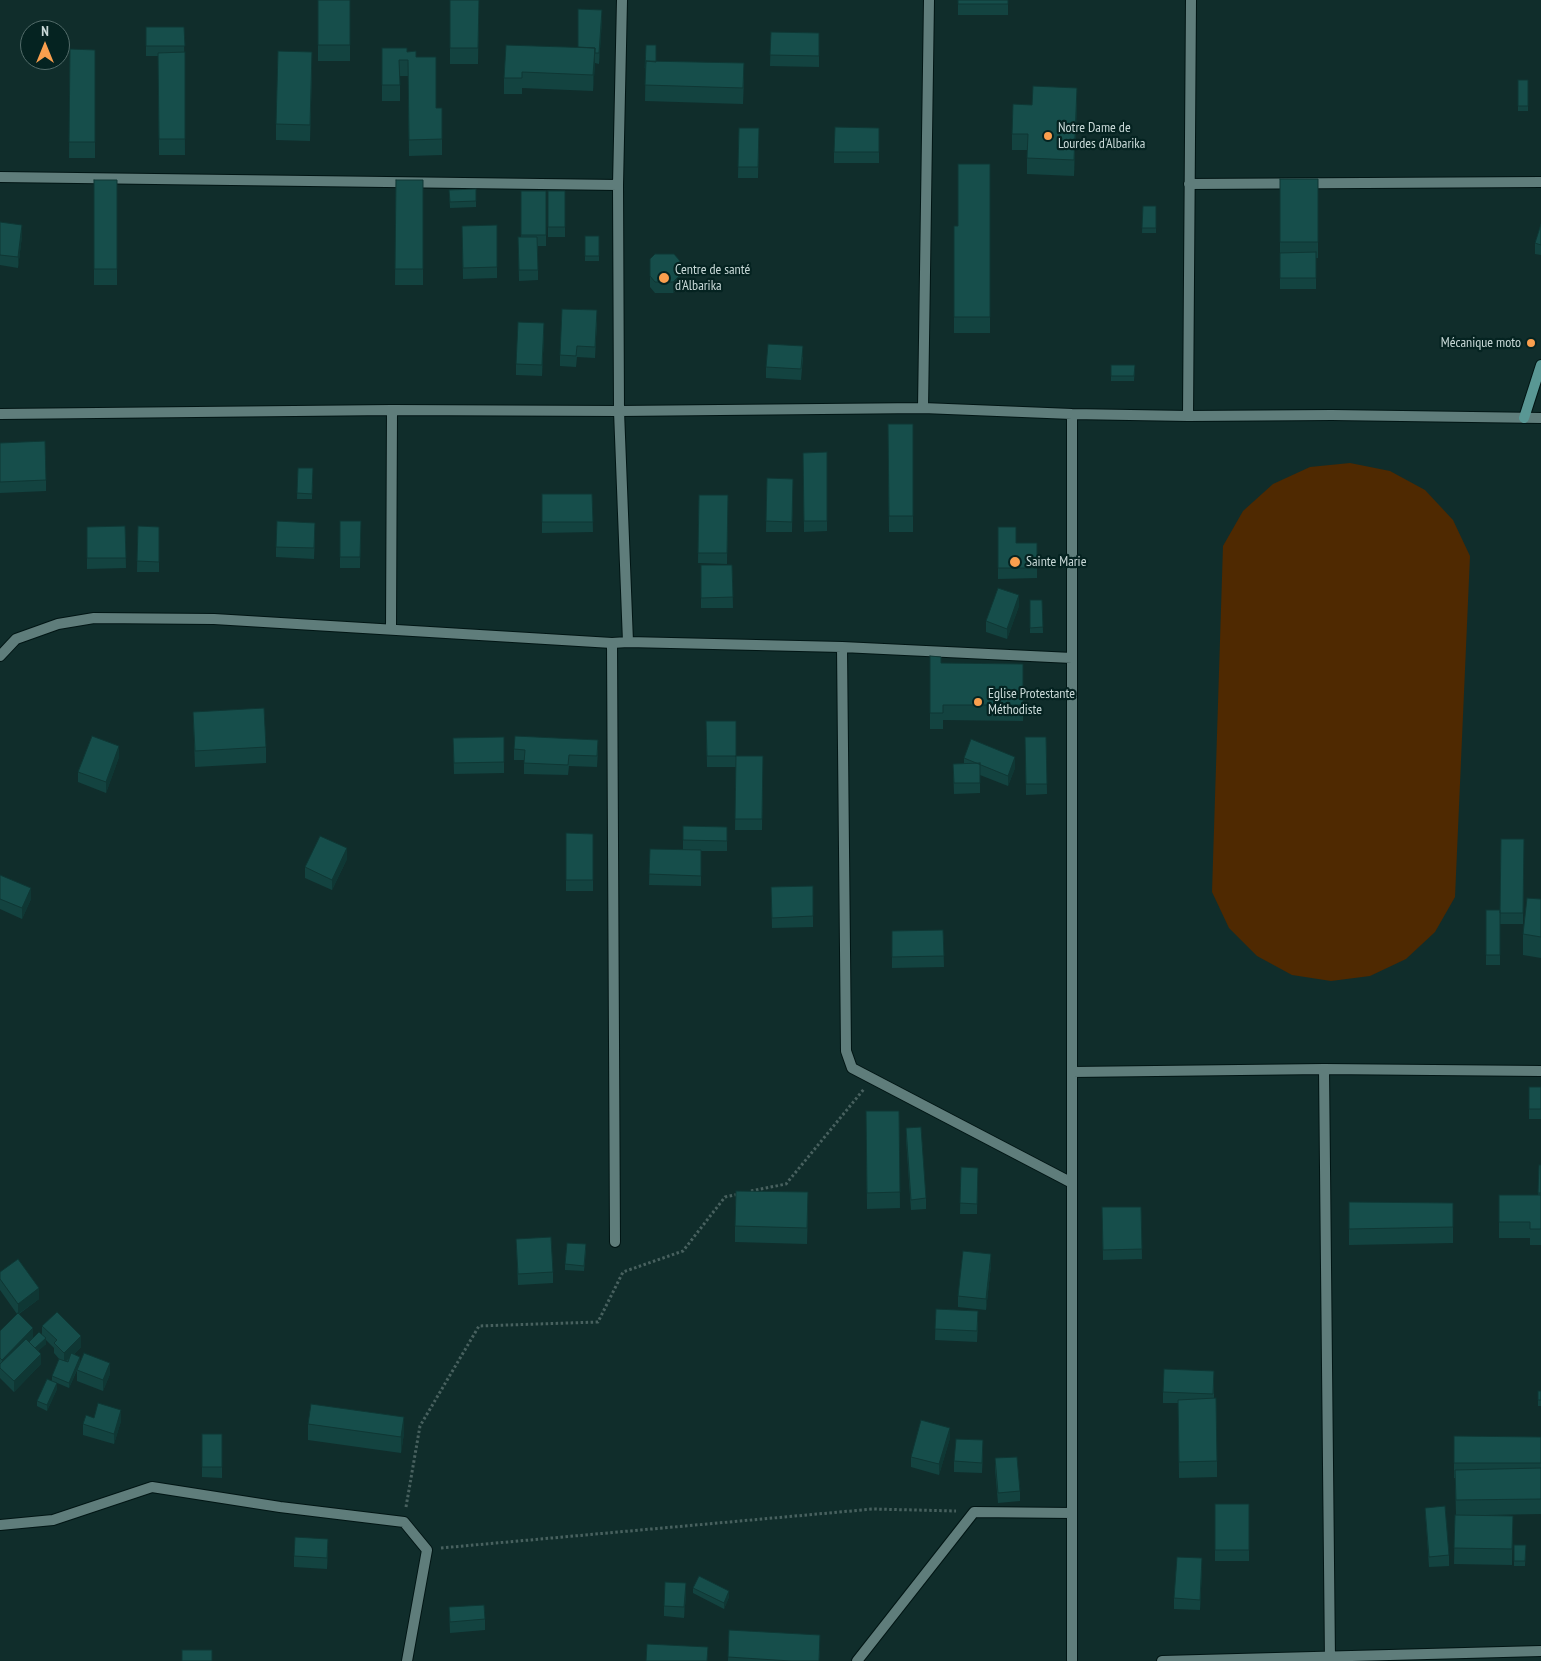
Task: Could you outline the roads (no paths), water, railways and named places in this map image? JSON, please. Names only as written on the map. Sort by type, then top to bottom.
[{"type":"street","points":[[622,0],[618,185],[619,411],[628,642]]},
{"type":"street","points":[[923,408],[929,0]]},
{"type":"street","points":[[1188,416],[1191,0]]},
{"type":"street","points":[[0,177],[618,185]]},
{"type":"street","points":[[1189,184],[1541,182]]},
{"type":"street","points":[[1524,418],[1541,365]]},
{"type":"street","points":[[0,414],[923,408],[1072,414],[1188,416],[1332,415],[1541,418]]},
{"type":"street","points":[[391,629],[392,410]]},
{"type":"street","points":[[1072,414],[1072,1661]]},
{"type":"street","points":[[0,656],[16,639],[58,624],[94,618],[214,619],[612,643],[842,646],[1072,658]]},
{"type":"street","points":[[612,643],[615,1242]]},
{"type":"street","points":[[842,646],[846,1051],[852,1068],[1072,1183]]},
{"type":"street","points":[[1072,1072],[1324,1069],[1541,1071]]},
{"type":"street","points":[[1324,1069],[1330,1659]]},
{"type":"street","points":[[0,1525],[53,1520],[152,1487],[280,1507],[404,1522],[427,1550],[407,1661]]},
{"type":"street","points":[[858,1661],[974,1512],[1072,1513]]},
{"type":"street","points":[[1162,1661],[1330,1659],[1541,1650]]},
{"type":"place","name":"Notre Dame de Lourdes d'Albarika","points":[[1048,136]]},
{"type":"place","name":"Centre de santé d'Albarika","points":[[664,278]]},
{"type":"place","name":"Mécanique moto","points":[[1531,343]]},
{"type":"place","name":"Sainte Marie","points":[[1015,562]]},
{"type":"place","name":"Eglise Protestante Méthodiste","points":[[978,702]]}]
